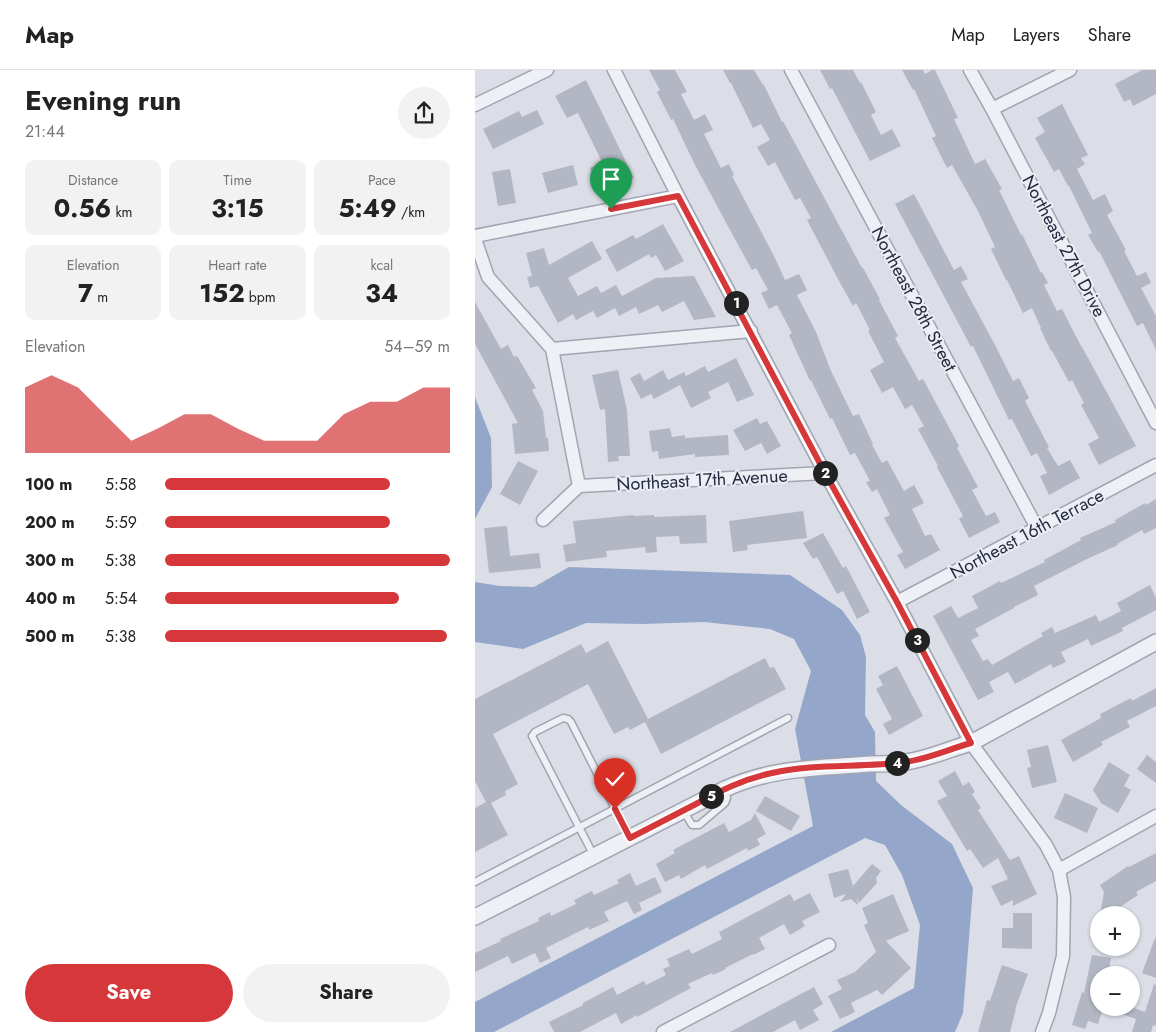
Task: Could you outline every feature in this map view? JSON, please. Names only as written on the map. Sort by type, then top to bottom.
[{"type":"street","points":[[475,105],[547,70]]},
{"type":"street","points":[[614,70],[678,196],[971,743],[1045,845],[1059,870],[1064,897],[1063,956],[1049,1013],[1042,1032]]},
{"type":"street","name":"Northeast 28th Street","points":[[791,70],[1037,528]]},
{"type":"street","name":"Northeast 27th Drive","points":[[970,70],[1156,423]]},
{"type":"street","points":[[992,109],[1070,70]]},
{"type":"street","points":[[543,520],[579,486],[552,349],[487,277],[475,237],[678,196]]},
{"type":"street","points":[[552,349],[751,330]]},
{"type":"street","name":"Northeast 16th Terrace","points":[[897,602],[1156,465]]},
{"type":"street","name":"Northeast 17th Avenue","points":[[579,486],[825,473]]},
{"type":"street","points":[[475,917],[744,780],[774,772],[801,769],[908,762],[971,743],[1156,642]]},
{"type":"street","points":[[1059,870],[1156,816]]},
{"type":"street","points":[[663,1032],[829,945]]},
{"type":"lane","points":[[594,856],[532,736],[535,732],[563,718],[571,722],[630,838]]},
{"type":"lane","points":[[475,882],[788,718]]},
{"type":"water","points":[[475,397],[491,438],[492,487],[475,519]]},
{"type":"water","points":[[569,567],[790,575],[842,610],[860,635],[866,657],[865,715],[875,732],[876,781],[901,805],[952,844],[973,888],[963,1013],[955,1032],[831,1032],[914,988],[920,925],[902,875],[885,845],[865,838],[494,1032],[475,1032],[475,1002],[813,826],[795,729],[811,671],[794,639],[770,629],[704,622],[586,623],[523,649],[475,642],[475,582],[500,586],[534,587]]},
{"type":"building","points":[[649,70],[675,70],[687,92],[681,94],[694,120],[705,114],[713,130],[704,134],[721,168],[729,164],[734,175],[732,176],[785,280],[799,274],[807,290],[797,295],[816,332],[831,371],[853,416],[859,414],[882,463],[887,460],[904,491],[914,485],[924,503],[912,509],[925,536],[931,534],[940,550],[905,569],[897,555],[903,552],[884,518],[890,515],[877,489],[872,492],[866,482],[870,481],[855,453],[850,455],[832,418],[830,419],[810,381],[789,335],[792,333],[777,305],[769,309],[761,293],[768,290],[756,268],[752,270],[730,230],[673,119],[671,120],[657,92],[660,90]]},
{"type":"building","points":[[723,70],[754,70],[764,85],[782,122],[880,299],[898,336],[895,338],[919,381],[923,379],[959,446],[957,448],[978,487],[972,490],[986,516],[995,512],[1000,522],[969,538],[959,519],[963,516],[918,429],[924,426],[912,405],[905,409],[893,387],[882,393],[870,370],[884,362],[868,331],[870,330],[856,303],[853,306],[839,281],[807,220],[811,218],[800,198],[795,200],[775,162],[768,166],[757,147],[770,140],[761,124],[753,128]]},
{"type":"building","points":[[820,70],[853,70],[876,112],[871,115],[881,135],[892,129],[901,146],[870,161],[832,88],[830,89]]},
{"type":"building","points":[[902,70],[923,70],[925,74],[935,70],[958,118],[954,119],[975,164],[985,159],[1002,189],[999,190],[1021,235],[1048,283],[1044,285],[1057,311],[1062,309],[1136,446],[1099,465],[1088,444],[1099,438],[1081,405],[1084,403],[1072,380],[1069,382],[1051,351],[1032,308],[1023,313],[991,249],[995,247],[978,211],[952,165],[947,168],[932,138],[936,136],[914,89]]},
{"type":"building","points":[[1142,70],[1156,70],[1156,94],[1133,106],[1130,99],[1124,102],[1115,84]]},
{"type":"building","points":[[586,80],[634,178],[622,184],[618,176],[598,186],[590,168],[602,162],[578,113],[567,118],[555,96]]},
{"type":"building","points":[[1062,104],[1088,155],[1081,158],[1085,164],[1077,169],[1093,200],[1105,194],[1113,211],[1107,215],[1126,250],[1124,251],[1137,276],[1146,272],[1151,283],[1141,288],[1156,316],[1156,350],[1143,323],[1137,326],[1099,251],[1088,235],[1092,233],[1069,186],[1059,169],[1054,172],[1035,138],[1045,132],[1037,118]]},
{"type":"building","points":[[537,110],[544,124],[493,149],[483,129],[519,111],[522,117]]},
{"type":"building","points":[[573,165],[578,185],[548,193],[542,173]]},
{"type":"building","points":[[510,169],[516,203],[498,206],[492,172]]},
{"type":"building","points":[[914,194],[954,270],[961,266],[968,279],[961,282],[1013,381],[1019,378],[1029,398],[1025,401],[1049,447],[1047,448],[1058,466],[1070,460],[1080,478],[1049,495],[1040,476],[1047,473],[1037,453],[1031,456],[1012,419],[1009,420],[973,346],[971,347],[895,204]]},
{"type":"building","points":[[663,224],[684,261],[665,271],[656,255],[651,258],[649,254],[617,272],[605,250],[633,235],[636,239]]},
{"type":"building","points":[[592,241],[602,259],[568,278],[578,296],[597,286],[601,293],[616,285],[622,296],[656,278],[694,276],[716,317],[694,320],[684,301],[662,312],[658,305],[639,314],[636,307],[619,316],[615,308],[597,318],[593,311],[576,320],[573,314],[558,323],[538,286],[530,288],[527,277],[532,276],[526,253],[544,248],[549,265]]},
{"type":"building","points":[[475,302],[501,349],[508,345],[514,357],[517,356],[536,388],[532,390],[543,411],[549,451],[515,454],[512,424],[518,423],[475,344]]},
{"type":"building","points":[[736,358],[754,395],[737,402],[728,382],[708,392],[711,398],[691,408],[680,385],[654,399],[651,394],[641,399],[630,378],[640,373],[644,381],[663,370],[668,380],[684,372],[686,376],[705,366],[708,372]]},
{"type":"building","points":[[618,370],[627,410],[630,456],[618,456],[619,461],[608,462],[605,409],[600,410],[592,375]]},
{"type":"building","points":[[757,418],[760,424],[767,421],[781,446],[767,454],[761,443],[745,451],[733,430]]},
{"type":"building","points":[[670,428],[672,437],[685,435],[685,438],[728,435],[729,455],[695,457],[695,454],[659,459],[658,451],[652,452],[649,431]]},
{"type":"building","points":[[518,461],[538,471],[520,505],[500,494]]},
{"type":"building","points":[[1156,499],[1156,528],[1144,534],[1142,530],[1118,545],[1034,586],[1038,595],[975,629],[979,636],[971,640],[983,661],[988,659],[992,665],[1043,636],[1041,633],[1052,627],[1055,633],[1096,615],[1099,622],[1121,611],[1117,603],[1150,585],[1156,598],[1156,610],[1122,628],[1123,631],[1091,646],[1088,639],[1061,652],[1066,662],[1053,668],[1051,664],[1015,684],[1008,672],[989,682],[994,692],[978,700],[933,616],[951,606],[958,618],[978,608],[972,596],[1000,581],[1001,583],[1045,562],[1044,560],[1081,540],[1080,538],[1116,522],[1115,520]]},
{"type":"building","points":[[803,511],[807,538],[747,545],[748,550],[733,552],[729,521]]},
{"type":"building","points":[[654,515],[654,517],[706,515],[707,543],[680,544],[679,536],[656,537],[657,552],[646,553],[645,547],[606,551],[607,557],[566,562],[563,545],[576,543],[573,521]]},
{"type":"building","points":[[507,526],[510,556],[539,553],[541,568],[489,573],[484,528]]},
{"type":"building","points":[[823,533],[843,568],[846,566],[870,612],[857,619],[843,591],[837,594],[817,557],[813,559],[803,543]]},
{"type":"building","points":[[608,641],[648,719],[765,658],[770,668],[774,667],[786,689],[661,754],[645,722],[630,730],[628,727],[614,734],[588,684],[493,734],[518,784],[505,791],[506,795],[491,803],[508,835],[475,852],[475,808],[486,802],[475,781],[475,699],[581,644],[586,653]]},
{"type":"building","points":[[897,666],[923,716],[889,735],[883,724],[892,719],[876,689],[883,685],[878,676]]},
{"type":"building","points":[[1156,688],[1156,706],[1127,721],[1130,727],[1101,742],[1103,745],[1073,762],[1061,740],[1101,718],[1100,714],[1131,698],[1132,701]]},
{"type":"building","points":[[1048,745],[1057,782],[1032,788],[1027,768],[1031,767],[1027,750]]},
{"type":"building","points":[[1147,755],[1156,762],[1156,783],[1137,769]]},
{"type":"building","points":[[1109,762],[1130,775],[1124,786],[1131,790],[1118,813],[1101,803],[1093,790]]},
{"type":"building","points":[[955,771],[963,786],[969,782],[975,792],[972,794],[981,808],[978,810],[1010,860],[1019,856],[1037,894],[1013,906],[1013,900],[1001,906],[991,886],[1008,879],[998,858],[983,868],[970,849],[967,851],[937,801],[947,796],[938,781]]},
{"type":"building","points":[[1065,793],[1098,808],[1087,833],[1054,818]]},
{"type":"building","points":[[765,796],[800,816],[791,831],[756,811]]},
{"type":"building","points":[[755,813],[766,834],[757,839],[760,845],[748,851],[747,848],[707,869],[705,865],[681,879],[679,875],[665,882],[656,864],[675,853],[673,850],[724,823],[729,832],[751,820]]},
{"type":"building","points":[[1156,853],[1156,881],[1136,892],[1138,895],[1122,906],[1102,906],[1104,892],[1100,885]]},
{"type":"building","points":[[872,864],[881,871],[876,878],[877,883],[859,903],[857,897],[858,905],[851,899],[840,902],[846,894],[834,898],[828,874],[848,869],[853,886]]},
{"type":"building","points":[[630,873],[636,886],[655,877],[662,892],[639,903],[642,910],[634,914],[627,901],[604,912],[609,921],[589,930],[588,927],[546,948],[551,958],[540,963],[535,953],[512,964],[508,956],[475,972],[475,953],[539,921],[538,918],[550,912],[551,916],[576,904],[574,900],[592,891],[594,895],[619,883],[617,880]]},
{"type":"building","points":[[810,893],[820,912],[802,921],[805,926],[790,935],[784,924],[759,938],[765,949],[713,975],[712,973],[688,984],[691,988],[621,1024],[616,1013],[580,1032],[554,1032],[549,1022],[583,1005],[583,1003],[613,987],[617,995],[644,981],[646,985],[666,975],[663,969],[670,966],[667,959],[689,949],[692,954],[722,939],[719,932],[790,894],[794,901]]},
{"type":"building","points":[[893,894],[909,931],[886,941],[911,968],[882,995],[877,990],[851,1003],[855,1012],[840,1019],[828,996],[842,989],[837,980],[855,972],[876,952],[864,925],[868,923],[862,908]]},
{"type":"building","points":[[1013,913],[1032,913],[1032,949],[1002,948],[1002,928],[1013,928]]},
{"type":"building","points":[[1156,938],[1156,978],[1142,973]]},
{"type":"building","points":[[1092,956],[1111,958],[1110,966],[1090,966],[1090,1016],[1100,1016],[1098,1024],[1088,1021],[1085,1029],[1072,1025],[1082,992],[1084,993]]},
{"type":"building","points":[[1002,965],[1028,974],[1015,1009],[1010,1032],[978,1032],[987,1000],[990,1001]]},
{"type":"building","points":[[1154,984],[1156,985],[1156,1026],[1153,1025],[1151,1032],[1132,1032],[1136,1019],[1127,1016],[1140,1016],[1140,1010],[1145,1012]]},
{"type":"building","points":[[814,987],[823,1004],[813,1010],[819,1020],[800,1030],[795,1020],[773,1032],[730,1032]]},
{"type":"route","points":[[611,209],[678,196],[971,743],[908,762],[801,769],[774,772],[744,780],[630,838],[615,809]]}]
